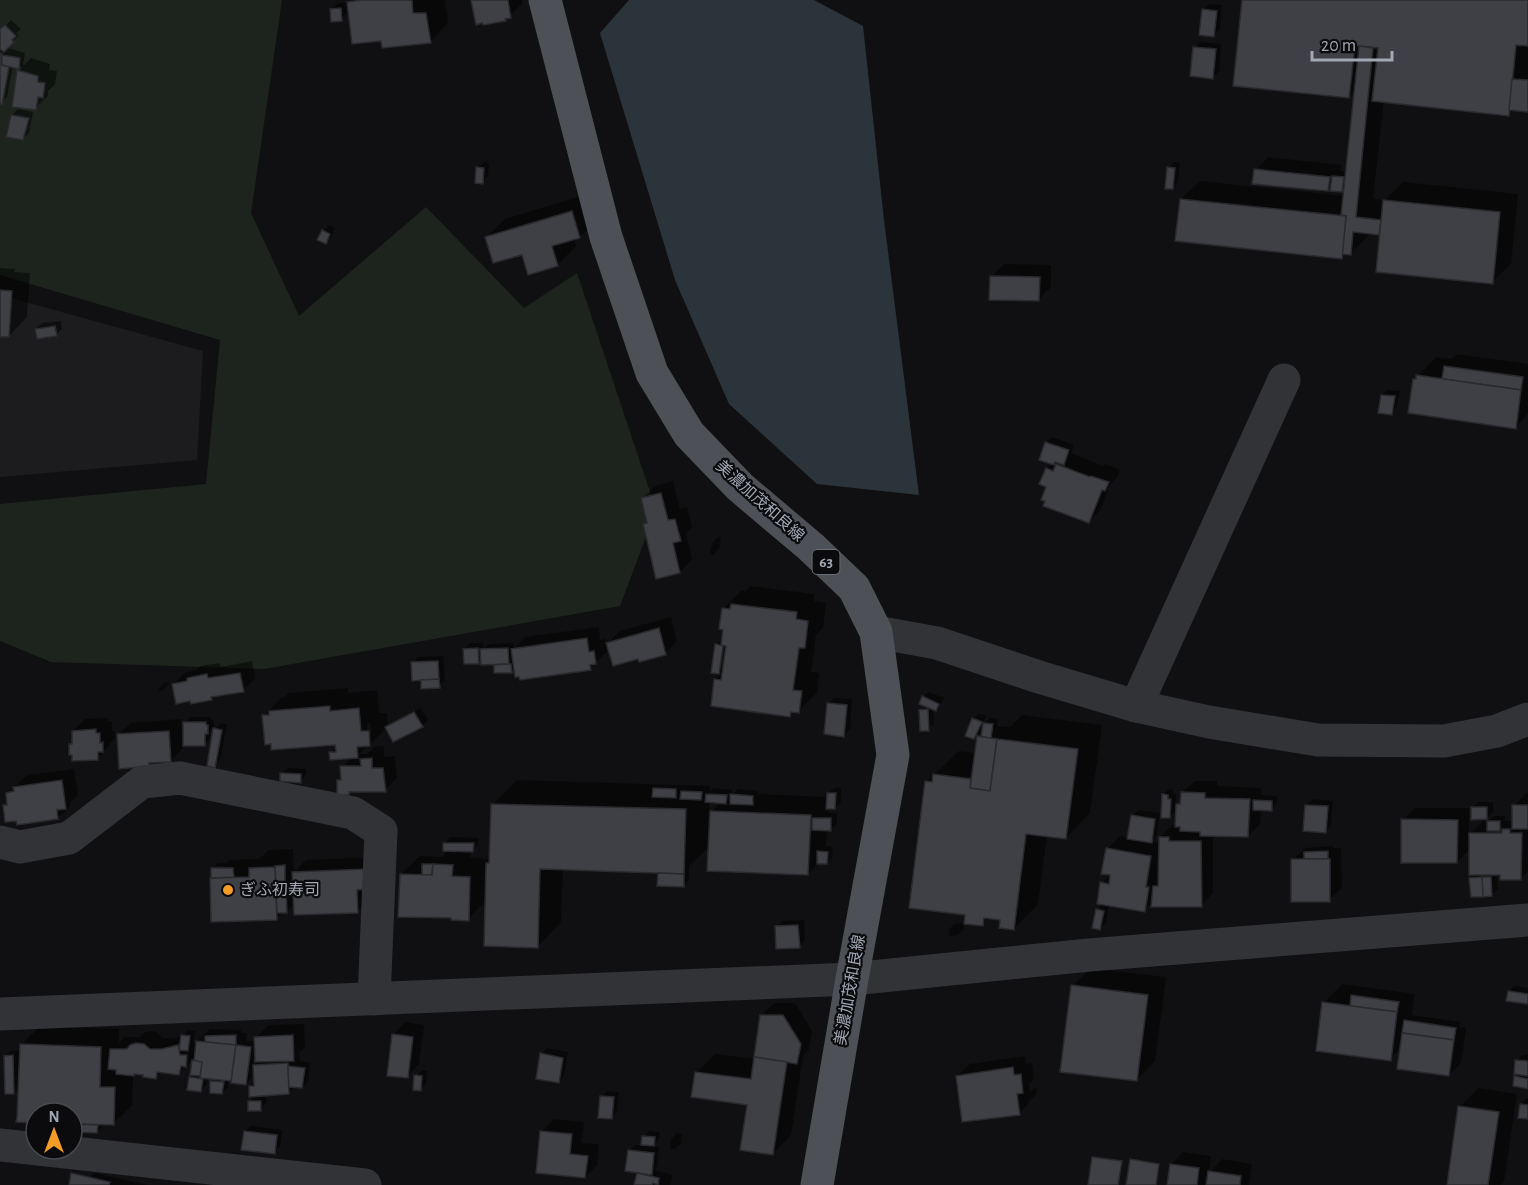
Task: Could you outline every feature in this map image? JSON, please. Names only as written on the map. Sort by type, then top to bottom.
[{"type":"main road","name":"美濃加茂和良線","points":[[544,0],[606,237],[652,373],[688,434],[740,487],[811,547],[854,588],[876,632],[893,755],[817,1185]]},
{"type":"street","points":[[1136,706],[1284,380]]},
{"type":"street","points":[[876,632],[937,643],[1136,706],[1209,722],[1318,740],[1444,741],[1497,731],[1528,719]]},
{"type":"street","points":[[0,842],[20,847],[69,838],[142,782],[180,778],[353,813],[381,831],[374,999]]},
{"type":"street","points":[[0,1014],[852,979],[1089,955],[1528,920]]},
{"type":"street","points":[[0,1145],[365,1185]]},
{"type":"shaded area","points":[[0,0],[282,0],[251,213],[299,316],[426,207],[524,308],[577,273],[656,510],[620,606],[264,669],[51,662],[0,641],[0,504],[206,484],[220,340],[0,275]]},
{"type":"shaded area","points":[[629,0],[814,0],[863,26],[884,220],[919,495],[817,484],[729,404],[675,280],[600,33]]},
{"type":"shaded area","points":[[0,295],[203,351],[197,460],[0,477]]},
{"type":"building","points":[[412,0],[413,13],[426,13],[431,43],[382,48],[381,41],[352,44],[347,2]]},
{"type":"building","points":[[471,0],[508,0],[511,18],[505,19],[506,21],[476,25]]},
{"type":"building","points":[[1242,0],[1528,0],[1528,46],[1516,45],[1509,116],[1372,101],[1378,48],[1355,46],[1349,98],[1233,86]]},
{"type":"building","points":[[341,8],[342,21],[331,22],[330,9]]},
{"type":"building","points":[[1202,9],[1217,11],[1214,37],[1199,35]]},
{"type":"building","points":[[5,25],[16,36],[12,40],[14,42],[4,52],[0,49],[0,29]]},
{"type":"building","points":[[1359,46],[1373,48],[1356,217],[1381,220],[1379,235],[1353,232],[1351,255],[1342,254],[1346,216],[1341,215]]},
{"type":"building","points":[[1193,47],[1216,49],[1213,79],[1190,76]]},
{"type":"building","points":[[0,53],[2,54],[2,65],[9,67],[2,105],[0,104]]},
{"type":"building","points":[[2,55],[20,58],[19,69],[2,65]]},
{"type":"building","points":[[17,70],[38,76],[38,82],[45,83],[43,98],[38,97],[36,110],[12,107]]},
{"type":"building","points":[[1512,79],[1528,80],[1528,112],[1509,110]]},
{"type":"building","points":[[11,115],[29,118],[23,140],[6,137]]},
{"type":"building","points":[[476,167],[484,168],[483,184],[475,183]]},
{"type":"building","points":[[1167,167],[1175,168],[1173,189],[1165,189]]},
{"type":"building","points":[[1254,169],[1330,177],[1328,191],[1252,184]]},
{"type":"building","points":[[1332,176],[1344,177],[1342,192],[1330,191]]},
{"type":"building","points":[[1180,199],[1346,216],[1342,259],[1175,241]]},
{"type":"building","points":[[1383,200],[1500,212],[1493,284],[1376,272]]},
{"type":"building","points":[[572,211],[580,238],[552,246],[558,266],[528,275],[522,255],[493,263],[485,237]]},
{"type":"building","points":[[322,230],[330,234],[326,244],[317,240]]},
{"type":"building","points":[[990,276],[1040,277],[1039,301],[989,300]]},
{"type":"building","points":[[0,290],[12,291],[9,337],[0,337]]},
{"type":"building","points":[[55,326],[57,336],[37,339],[35,329]]},
{"type":"building","points":[[1444,366],[1523,377],[1521,390],[1442,379]]},
{"type":"building","points":[[1416,375],[1521,390],[1516,429],[1408,413],[1413,379],[1416,379]]},
{"type":"building","points":[[1381,395],[1395,396],[1392,415],[1378,413]]},
{"type":"building","points":[[1045,442],[1069,450],[1064,465],[1055,462],[1054,465],[1039,460]]},
{"type":"building","points":[[1056,464],[1109,482],[1105,491],[1102,490],[1089,523],[1043,506],[1045,501],[1041,500],[1046,487],[1039,484],[1046,468],[1053,471]]},
{"type":"building","points":[[661,493],[668,520],[675,519],[681,541],[673,543],[680,573],[656,579],[643,524],[647,523],[641,498]]},
{"type":"building","points":[[731,604],[797,612],[796,619],[808,621],[805,648],[799,648],[793,690],[802,691],[799,713],[791,712],[790,717],[711,706],[714,679],[721,680],[726,646],[721,645],[723,630],[719,629],[722,608],[730,609]]},
{"type":"building","points":[[659,628],[666,655],[613,666],[606,643]]},
{"type":"building","points":[[587,638],[589,652],[594,651],[596,664],[590,665],[591,670],[520,680],[519,677],[515,677],[511,649]]},
{"type":"building","points":[[715,644],[723,646],[719,674],[711,673]]},
{"type":"building","points":[[478,648],[479,664],[464,664],[463,649]]},
{"type":"building","points":[[508,648],[509,664],[481,665],[480,649]]},
{"type":"building","points":[[438,661],[439,679],[412,681],[411,662]]},
{"type":"building","points":[[511,664],[512,673],[494,673],[494,665]]},
{"type":"building","points":[[240,673],[244,692],[211,697],[212,700],[191,704],[190,701],[176,704],[172,684],[207,674],[208,678]]},
{"type":"building","points":[[439,679],[440,688],[421,689],[421,680]]},
{"type":"building","points":[[922,696],[939,704],[936,711],[919,704]]},
{"type":"building","points":[[827,703],[847,705],[844,737],[824,734]]},
{"type":"building","points":[[330,706],[330,711],[359,708],[361,731],[369,731],[370,746],[357,747],[358,758],[330,760],[329,752],[336,752],[335,745],[271,750],[271,744],[265,745],[262,715],[269,715],[269,711]]},
{"type":"building","points":[[928,709],[929,731],[920,731],[919,710]]},
{"type":"building","points":[[414,712],[423,727],[393,742],[385,727]]},
{"type":"building","points":[[972,718],[982,722],[974,739],[965,736]]},
{"type":"building","points":[[183,722],[206,722],[208,734],[205,734],[205,746],[183,746]]},
{"type":"building","points":[[983,723],[993,724],[991,738],[981,737]]},
{"type":"building","points":[[213,728],[222,730],[215,768],[207,766]]},
{"type":"building","points":[[96,729],[96,733],[100,733],[100,743],[103,742],[103,752],[98,752],[98,760],[72,761],[72,755],[69,755],[69,744],[72,744],[72,731]]},
{"type":"building","points":[[169,731],[171,762],[149,763],[149,766],[119,769],[117,734]]},
{"type":"building","points":[[977,736],[997,739],[990,791],[970,788]]},
{"type":"building","points":[[997,739],[1078,749],[1066,839],[1026,834],[1014,930],[999,928],[1000,920],[984,918],[983,926],[964,924],[965,915],[909,908],[925,781],[932,782],[933,774],[971,779],[970,788],[990,791]]},
{"type":"building","points":[[372,758],[372,768],[383,768],[386,792],[349,792],[349,795],[337,795],[337,780],[341,780],[340,766],[361,766],[360,759]]},
{"type":"building","points":[[280,773],[301,774],[301,783],[280,781]]},
{"type":"building","points":[[62,780],[66,809],[57,810],[58,819],[17,825],[16,821],[5,822],[3,805],[7,805],[6,793],[14,791],[13,787]]},
{"type":"building","points":[[653,788],[676,789],[676,798],[652,797]]},
{"type":"building","points":[[681,791],[702,792],[701,800],[680,799]]},
{"type":"building","points":[[1181,792],[1205,793],[1205,798],[1250,799],[1248,837],[1200,836],[1200,832],[1180,831],[1180,827],[1175,827],[1176,804],[1180,804]]},
{"type":"building","points":[[827,793],[836,793],[835,809],[826,809]]},
{"type":"building","points":[[706,794],[727,795],[726,804],[705,802]]},
{"type":"building","points":[[730,794],[753,796],[753,805],[730,804]]},
{"type":"building","points":[[1162,794],[1168,795],[1168,799],[1171,799],[1170,818],[1161,818]]},
{"type":"building","points":[[1253,800],[1272,801],[1272,811],[1253,810]]},
{"type":"building","points":[[491,804],[686,809],[684,874],[540,869],[538,948],[484,946],[486,863],[489,863]]},
{"type":"building","points":[[1305,805],[1328,806],[1326,833],[1303,831]]},
{"type":"building","points":[[1512,805],[1528,805],[1528,829],[1512,829]]},
{"type":"building","points":[[1471,807],[1487,807],[1487,819],[1471,820]]},
{"type":"building","points":[[710,811],[811,815],[808,875],[707,871]]},
{"type":"building","points":[[1131,815],[1155,819],[1152,843],[1127,839]]},
{"type":"building","points":[[812,818],[831,818],[831,831],[812,830]]},
{"type":"building","points":[[1401,819],[1458,820],[1457,863],[1401,863]]},
{"type":"building","points":[[1487,821],[1500,821],[1500,831],[1487,831]]},
{"type":"building","points":[[1502,829],[1510,829],[1510,833],[1522,833],[1521,880],[1500,880],[1500,875],[1469,875],[1469,833],[1502,833]]},
{"type":"building","points":[[1159,837],[1169,837],[1169,841],[1201,841],[1202,907],[1151,907],[1153,886],[1158,886]]},
{"type":"building","points":[[443,843],[474,843],[473,852],[443,851]]},
{"type":"building","points":[[1106,848],[1151,856],[1145,912],[1097,904],[1100,882],[1109,884],[1110,875],[1101,874]]},
{"type":"building","points":[[817,851],[828,852],[827,864],[817,864]]},
{"type":"building","points":[[1328,851],[1328,859],[1304,859],[1304,852]]},
{"type":"building","points":[[1291,859],[1330,859],[1330,902],[1291,902]]},
{"type":"building","points":[[422,864],[433,864],[432,875],[422,875]]},
{"type":"building","points":[[433,864],[453,865],[452,876],[470,877],[469,921],[451,920],[451,918],[398,917],[400,874],[432,875]]},
{"type":"building","points":[[285,865],[285,888],[276,888],[275,866]]},
{"type":"building","points":[[275,867],[277,920],[211,922],[210,878],[249,877],[249,868]]},
{"type":"building","points":[[211,868],[233,868],[234,877],[211,878]]},
{"type":"building","points":[[368,869],[369,889],[357,890],[358,913],[294,915],[292,872]]},
{"type":"building","points":[[658,873],[684,874],[684,887],[657,886]]},
{"type":"building","points":[[1482,877],[1491,877],[1492,896],[1483,897]]},
{"type":"building","points":[[1482,877],[1483,897],[1471,897],[1469,878]]},
{"type":"building","points":[[276,889],[286,889],[287,913],[277,913]]},
{"type":"building","points":[[1096,909],[1104,911],[1100,930],[1092,928]]},
{"type":"building","points":[[798,925],[800,948],[776,949],[775,926]]},
{"type":"building","points":[[1071,985],[1148,995],[1137,1081],[1060,1072]]},
{"type":"building","points":[[1508,991],[1528,994],[1528,1004],[1506,1001]]},
{"type":"building","points":[[1351,995],[1399,1002],[1397,1012],[1350,1006]]},
{"type":"building","points":[[1322,1002],[1397,1012],[1391,1061],[1316,1051]]},
{"type":"building","points":[[760,1015],[783,1015],[801,1044],[797,1064],[754,1057]]},
{"type":"building","points":[[1404,1020],[1456,1028],[1454,1040],[1402,1033]]},
{"type":"building","points":[[1402,1033],[1454,1040],[1449,1076],[1397,1069]]},
{"type":"building","points":[[392,1034],[413,1037],[408,1078],[387,1076]]},
{"type":"building","points":[[181,1035],[190,1036],[188,1051],[179,1050]]},
{"type":"building","points":[[236,1035],[236,1045],[205,1042],[205,1036]]},
{"type":"building","points":[[293,1035],[294,1061],[255,1062],[254,1037]]},
{"type":"building","points":[[196,1041],[236,1045],[231,1081],[200,1078],[202,1062],[194,1062]]},
{"type":"building","points":[[136,1043],[144,1044],[150,1049],[178,1045],[180,1055],[187,1055],[186,1067],[181,1066],[179,1075],[157,1072],[156,1079],[143,1077],[143,1075],[116,1074],[116,1070],[108,1069],[110,1049],[127,1049]]},
{"type":"building","points":[[20,1044],[101,1047],[100,1087],[115,1087],[114,1125],[84,1124],[84,1101],[24,1101],[24,1122],[16,1122]]},
{"type":"building","points":[[236,1045],[251,1047],[246,1085],[231,1083]]},
{"type":"building","points":[[540,1053],[563,1058],[559,1083],[536,1079]]},
{"type":"building","points":[[13,1055],[14,1094],[5,1094],[4,1056]]},
{"type":"building","points":[[754,1057],[787,1062],[773,1155],[740,1150],[747,1105],[691,1097],[695,1072],[751,1079]]},
{"type":"building","points":[[192,1060],[202,1062],[200,1076],[190,1075]]},
{"type":"building","points":[[1515,1060],[1528,1061],[1528,1076],[1514,1074]]},
{"type":"building","points":[[288,1063],[289,1094],[249,1097],[249,1086],[254,1086],[253,1065]]},
{"type":"building","points":[[288,1066],[305,1068],[302,1088],[289,1087]]},
{"type":"building","points":[[1013,1067],[1014,1075],[1021,1074],[1023,1093],[1017,1094],[1020,1115],[962,1122],[956,1076]]},
{"type":"building","points":[[414,1075],[422,1076],[421,1091],[413,1090]]},
{"type":"building","points":[[1514,1076],[1528,1079],[1528,1089],[1513,1086]]},
{"type":"building","points":[[189,1077],[203,1079],[201,1092],[187,1090]]},
{"type":"building","points":[[210,1081],[224,1082],[222,1094],[210,1093]]},
{"type":"building","points":[[600,1096],[614,1097],[612,1119],[598,1118]]},
{"type":"building","points":[[248,1101],[261,1101],[261,1111],[248,1111]]},
{"type":"building","points":[[1520,1104],[1528,1105],[1528,1119],[1518,1118]]},
{"type":"building","points":[[1458,1106],[1499,1112],[1488,1185],[1447,1185]]},
{"type":"building","points":[[84,1124],[98,1125],[97,1133],[84,1132]]},
{"type":"building","points":[[244,1131],[277,1135],[275,1154],[241,1150]]},
{"type":"building","points":[[540,1131],[572,1134],[570,1154],[588,1156],[585,1178],[536,1173]]},
{"type":"building","points":[[642,1136],[655,1137],[654,1146],[641,1145]]},
{"type":"building","points":[[628,1150],[654,1153],[652,1175],[625,1171]]},
{"type":"building","points":[[1092,1157],[1122,1161],[1118,1185],[1088,1185]]},
{"type":"building","points":[[1130,1159],[1159,1164],[1156,1185],[1126,1185]]},
{"type":"building","points":[[1170,1164],[1199,1168],[1197,1185],[1167,1185]]},
{"type":"building","points":[[1208,1171],[1241,1176],[1240,1185],[1206,1185]]},
{"type":"building","points":[[71,1173],[110,1182],[109,1185],[69,1185]]},
{"type":"building","points":[[637,1173],[659,1178],[658,1185],[653,1183],[652,1185],[634,1185]]},
{"type":"place","name":"ぎふ初寿司","points":[[228,890]]}]
